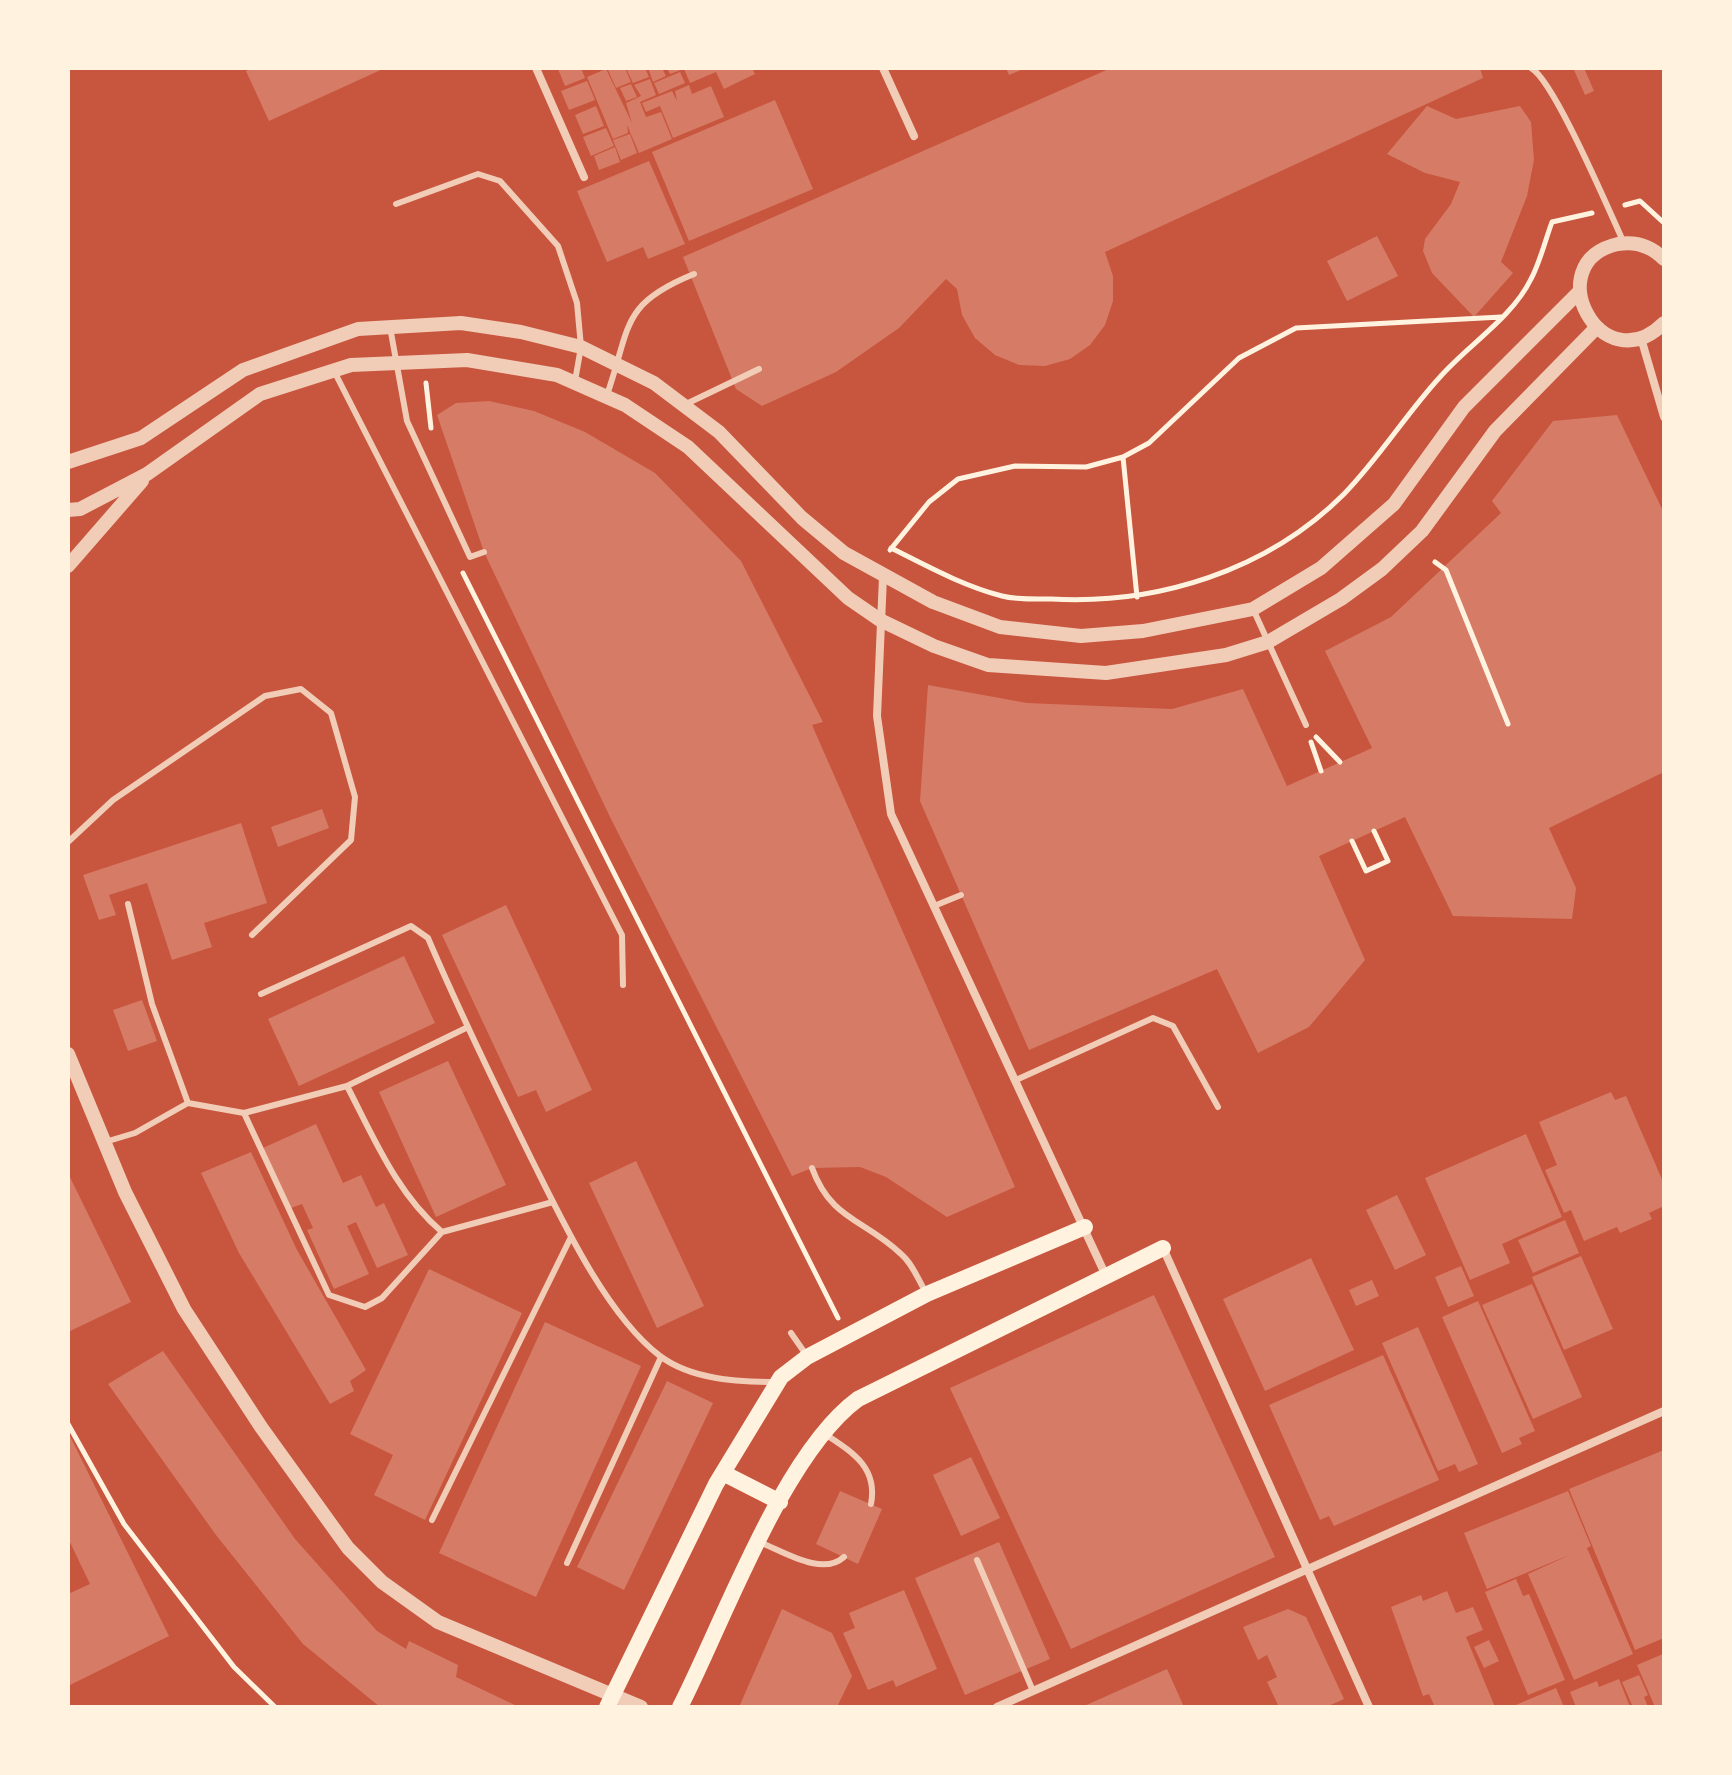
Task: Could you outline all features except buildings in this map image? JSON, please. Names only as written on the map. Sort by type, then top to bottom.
[{"type":"main road","points":[[611,1700],[723,1473],[778,1382],[807,1357],[927,1294],[1085,1227]]},
{"type":"main road","points":[[680,1707],[780,1502],[834,1417],[858,1399],[1163,1248]]},
{"type":"main road","points":[[723,1473],[780,1502]]},
{"type":"street","points":[[536,68],[584,177]]},
{"type":"street","points":[[883,68],[914,136]]},
{"type":"street","points":[[1663,258],[1638,244],[1610,246],[1588,264],[1580,291],[1581,304],[1596,328],[1617,339],[1641,338],[1664,323]]},
{"type":"street","points":[[68,462],[141,438],[243,370],[358,329],[461,323],[521,332],[581,347],[654,383],[719,432],[802,518],[844,553],[933,602],[1000,627],[1081,636],[1143,631],[1253,609],[1321,568],[1386,512],[1464,407],[1580,291]]},
{"type":"street","points":[[68,510],[80,509],[147,474],[260,394],[351,365],[467,360],[557,375],[625,405],[688,447],[848,598],[880,620],[934,646],[988,665],[1106,673],[1226,655],[1268,642],[1341,599],[1382,569],[1412,541],[1495,431],[1596,328]]},
{"type":"street","points":[[1641,338],[1664,417]]},
{"type":"street","points":[[68,566],[147,474]]},
{"type":"street","points":[[883,577],[879,750],[891,814],[1106,1277]]},
{"type":"street","points":[[68,1054],[125,1192],[184,1309],[261,1427],[348,1548],[382,1582],[438,1622],[611,1700],[641,1707]]},
{"type":"street","points":[[1163,1248],[1369,1707]]},
{"type":"street","points":[[997,1707],[1664,1411]]},
{"type":"lane","points":[[1531,68],[1540,72],[1576,145],[1597,177],[1624,243]]},
{"type":"lane","points":[[396,204],[478,174],[500,181],[558,246],[577,303],[581,347],[575,383]]},
{"type":"lane","points":[[607,397],[633,312],[653,293],[694,274]]},
{"type":"lane","points":[[390,327],[407,421],[470,557],[482,553]]},
{"type":"lane","points":[[684,405],[759,369]]},
{"type":"lane","points":[[334,371],[622,935],[623,985]]},
{"type":"lane","points":[[1253,609],[1306,725]]},
{"type":"lane","points":[[68,842],[113,800],[265,696],[301,689],[331,713],[355,797],[351,840],[252,935]]},
{"type":"lane","points":[[934,906],[961,895]]},
{"type":"lane","points":[[128,904],[152,1004],[188,1103]]},
{"type":"lane","points":[[261,994],[411,926],[428,938],[466,1028],[570,1239],[631,1325],[661,1357],[724,1382],[778,1382]]},
{"type":"lane","points":[[1016,1080],[1153,1018],[1164,1019],[1173,1026],[1218,1107]]},
{"type":"lane","points":[[105,1142],[135,1133],[188,1103],[244,1113],[347,1086],[466,1028]]},
{"type":"lane","points":[[347,1086],[402,1189],[422,1215],[442,1232]]},
{"type":"lane","points":[[244,1113],[329,1295],[365,1307],[382,1298],[442,1232],[553,1202]]},
{"type":"lane","points":[[812,1168],[820,1189],[834,1208],[868,1227],[904,1256],[927,1294]]},
{"type":"lane","points":[[432,1520],[570,1239]]},
{"type":"lane","points":[[791,1333],[807,1357]]},
{"type":"lane","points":[[567,1563],[661,1357]]},
{"type":"lane","points":[[823,1433],[859,1457],[873,1483],[871,1504]]},
{"type":"lane","points":[[759,1542],[820,1566],[834,1565],[844,1557]]},
{"type":"lane","points":[[977,1560],[1033,1691]]},
{"type":"path","points":[[891,548],[940,574],[1004,597],[1096,602],[1137,597],[1223,574],[1277,547],[1342,496],[1390,443],[1440,377],[1502,317],[1530,282],[1552,222],[1640,201],[1664,223]]},
{"type":"path","points":[[883,577],[891,548],[929,502],[958,479],[1015,466],[1086,467],[1123,457],[1149,443],[1239,358],[1296,328],[1502,317]]},
{"type":"path","points":[[424,363],[432,438]]},
{"type":"path","points":[[1123,457],[1137,597]]},
{"type":"path","points":[[482,553],[484,563],[462,571],[847,1337]]},
{"type":"path","points":[[1435,562],[1446,570],[1508,724]]},
{"type":"path","points":[[1306,725],[1340,762]]},
{"type":"path","points":[[1306,725],[1321,771]]},
{"type":"path","points":[[1352,841],[1366,871],[1388,861],[1374,831]]},
{"type":"path","points":[[68,1424],[124,1524],[234,1667],[275,1707]]}]
